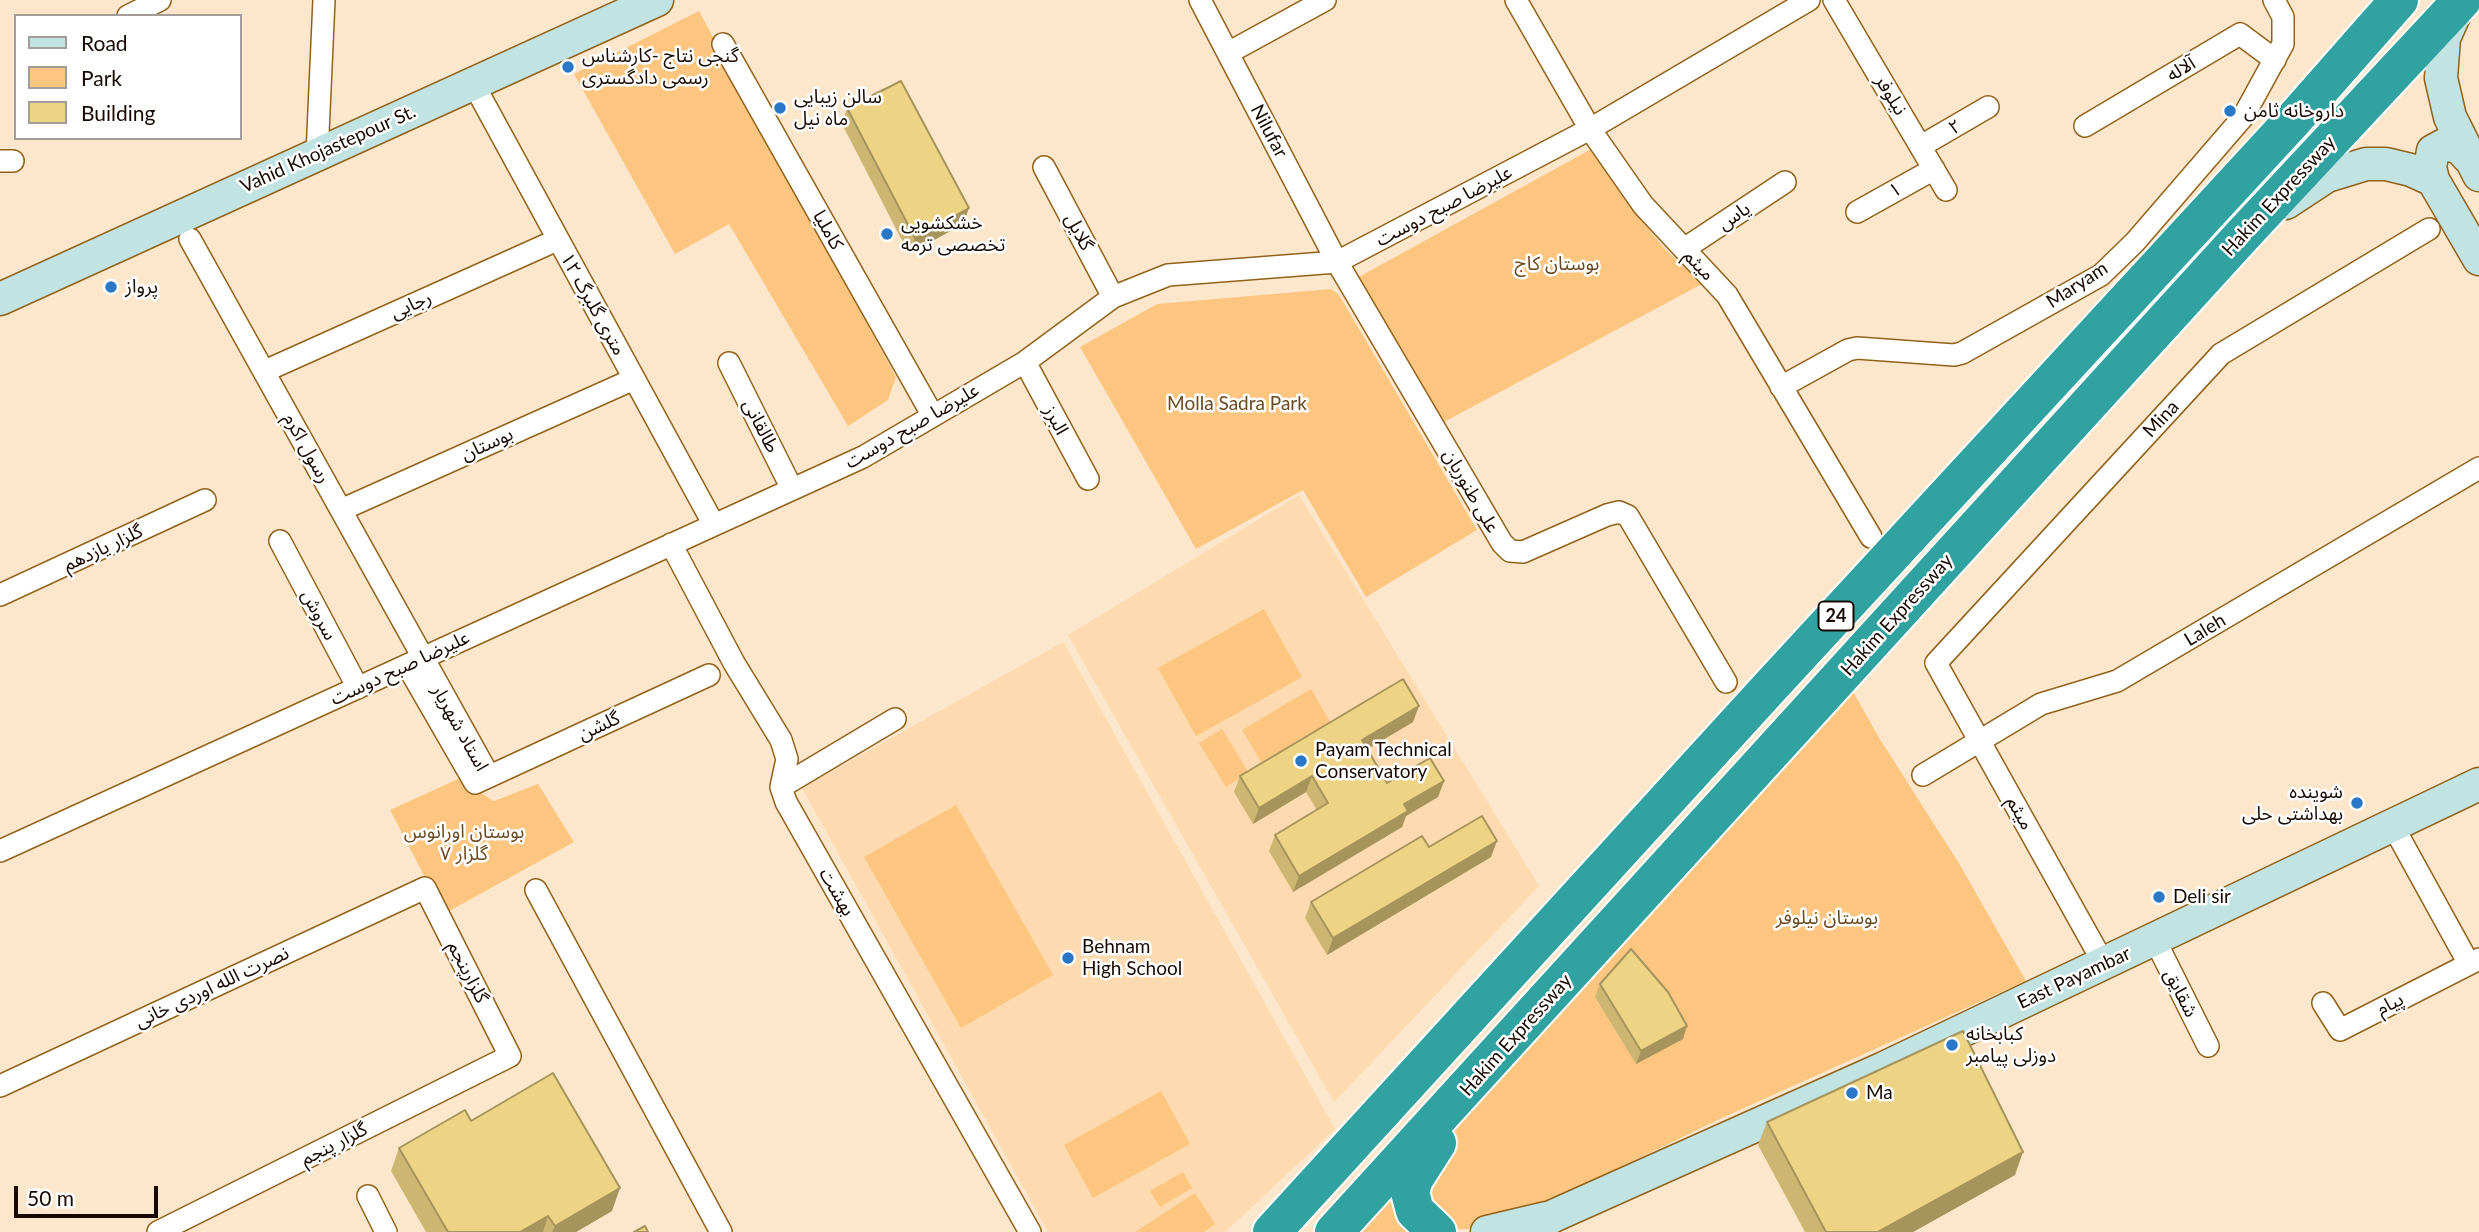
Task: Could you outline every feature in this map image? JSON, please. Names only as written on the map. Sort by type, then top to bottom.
[{"type":"highway","name":"24","points":[[1272,1232],[2295,118],[2399,0]]},
{"type":"highway","name":"Hakim Expressway","points":[[1334,1232],[2240,238],[2461,1]]},
{"type":"highway","points":[[1437,1232],[1415,1211],[1410,1192],[1414,1179],[1480,1074]]},
{"type":"highway","points":[[1243,1232],[1360,1136]]},
{"type":"main road","name":"Vahid Khojastepour St.","points":[[0,299],[657,0]]},
{"type":"main road","points":[[2461,1],[2444,38],[2441,78],[2450,117],[2474,166]]},
{"type":"main road","points":[[2474,166],[2453,144],[2439,146],[2430,159],[2433,180],[2479,259]]},
{"type":"main road","points":[[2240,238],[2327,176],[2366,164],[2386,164],[2411,170],[2433,180]]},
{"type":"main road","name":"East Payambar","points":[[1487,1232],[1539,1224],[1965,1044],[2104,964],[2479,784]]},
{"type":"street","points":[[132,14],[160,0]]},
{"type":"street","points":[[317,155],[324,0]]},
{"type":"street","name":"Nilufar","points":[[1200,0],[1337,262]]},
{"type":"street","points":[[1228,53],[1325,0]]},
{"type":"street","name":"میثم","points":[[1516,0],[1591,128],[1643,205],[1727,295],[1871,537]]},
{"type":"street","name":"نیلوفر","points":[[1834,0],[1946,190]]},
{"type":"street","name":"Maryam","points":[[1781,387],[1848,350],[1857,348],[1955,355],[1962,353],[2101,275],[2134,242],[2242,117],[2283,44],[2283,17],[2274,0]]},
{"type":"street","name":"علیرضا صبح دوست","points":[[0,851],[863,457],[1025,362],[1113,297],[1168,275],[1337,262],[1591,128],[1805,1]]},
{"type":"street","name":"آلاله","points":[[2085,126],[2240,34],[2275,60]]},
{"type":"street","name":"کاملیا","points":[[723,44],[933,416]]},
{"type":"street","name":"۱۲ متری گلبرگ","points":[[473,83],[714,525]]},
{"type":"street","name":"۲","points":[[1922,146],[1988,107]]},
{"type":"street","name":"گلایل","points":[[1044,167],[1113,297]]},
{"type":"street","name":"۱","points":[[1857,212],[1934,169]]},
{"type":"street","name":"یاس","points":[[1684,249],[1784,182]]},
{"type":"street","name":"Mina","points":[[1937,663],[2221,354],[2429,229]]},
{"type":"street","name":"رسول اکرم","points":[[190,239],[341,510],[414,662]]},
{"type":"street","name":"رجایی","points":[[265,371],[557,240]]},
{"type":"street","name":"علی طنوریان","points":[[1337,262],[1502,543],[1510,551],[1523,552],[1607,515],[1619,512],[1628,516],[1726,682]]},
{"type":"street","name":"البرز","points":[[1025,362],[1088,479]]},
{"type":"street","name":"طالقانی","points":[[729,363],[793,489]]},
{"type":"street","name":"بوستان","points":[[341,510],[634,379]]},
{"type":"street","name":"Laleh","points":[[1923,775],[2041,704],[2117,681],[2479,468]]},
{"type":"street","name":"گلزار یازدهم","points":[[0,595],[205,500]]},
{"type":"street","name":"سروش","points":[[279,541],[358,688]]},
{"type":"street","points":[[671,544],[734,663],[781,740],[786,759],[781,787]]},
{"type":"street","name":"استاد شهریار","points":[[414,662],[489,776]]},
{"type":"street","name":"میثم","points":[[1937,663],[2104,964]]},
{"type":"street","name":"گلشن","points":[[489,776],[709,675]]},
{"type":"street","points":[[781,787],[895,719]]},
{"type":"street","name":"بهشت","points":[[781,787],[786,802],[1030,1232]]},
{"type":"street","name":"پیام","points":[[2323,1003],[2340,1030],[2474,961],[2393,826]]},
{"type":"street","name":"گلزارپنجم","points":[[425,888],[510,1056]]},
{"type":"street","name":"نصرت الله اوردی خانی","points":[[0,1086],[425,888]]},
{"type":"street","points":[[536,890],[721,1232]]},
{"type":"street","name":"شقایق","points":[[2155,940],[2208,1046]]},
{"type":"street","name":"گلزار پنجم","points":[[158,1232],[184,1227],[510,1056]]},
{"type":"street","points":[[368,1196],[386,1232]]},
{"type":"shaded area","name":"Payam Technical Conservatory","points":[[1299,495],[1539,886],[1334,1102],[1068,635]]},
{"type":"shaded area","name":"Behnam High School","points":[[1063,642],[1335,1129],[1225,1232],[1048,1232],[802,788]]},
{"type":"green space","points":[[699,11],[896,377],[888,400],[848,426],[729,224],[675,254],[574,74]]},
{"type":"green space","name":"بوستان کاج","points":[[1595,147],[1632,209],[1664,248],[1702,284],[1442,423],[1357,278]]},
{"type":"green space","name":"Molla Sadra Park","points":[[1331,289],[1339,295],[1477,530],[1366,597],[1303,490],[1196,549],[1080,347],[1157,304]]},
{"type":"green space","points":[[1264,609],[1302,677],[1196,736],[1158,668]]},
{"type":"green space","name":"بوستان نیلوفر","points":[[1851,688],[1878,736],[1960,865],[2026,981],[1724,1117],[1524,1214],[1469,1229],[1449,1229],[1418,1181],[1420,1173],[1593,964]]},
{"type":"green space","points":[[1311,689],[1333,727],[1264,767],[1242,730]]},
{"type":"green space","points":[[1222,729],[1249,773],[1226,787],[1199,743]]},
{"type":"green space","name":"بوستان اورانوس گلزار ۷","points":[[458,779],[494,801],[538,784],[574,842],[444,914],[390,810]]},
{"type":"green space","points":[[956,805],[1053,975],[961,1028],[864,857]]},
{"type":"green space","points":[[1161,1091],[1190,1144],[1093,1198],[1064,1145]]},
{"type":"green space","points":[[1407,1168],[1429,1232],[1349,1232]]},
{"type":"green space","points":[[1183,1172],[1192,1188],[1160,1207],[1150,1191]]},
{"type":"green space","points":[[1195,1193],[1215,1224],[1204,1232],[1135,1232]]},
{"type":"building","points":[[901,81],[969,208],[915,238],[847,108]]},
{"type":"building","points":[[1403,679],[1419,706],[1362,740],[1387,783],[1430,758],[1444,781],[1404,804],[1408,811],[1299,876],[1275,835],[1328,803],[1312,776],[1259,808],[1240,776]]},
{"type":"building","points":[[1482,816],[1497,841],[1333,938],[1311,902],[1422,836],[1429,847]]},
{"type":"building","points":[[1631,949],[1668,992],[1687,1026],[1641,1051],[1600,984]]},
{"type":"building","points":[[1963,1031],[2023,1152],[1878,1232],[1826,1232],[1767,1122]]},
{"type":"building","points":[[553,1073],[620,1188],[555,1226],[548,1216],[520,1232],[448,1232],[399,1148],[465,1110],[471,1121]]},
{"type":"building","points":[[645,1226],[648,1232],[634,1232]]},
{"type":"place","name":"گنجی نتاج -کارشناس رسمی دادگستری","points":[[568,67]]},
{"type":"place","name":"سالن زیبایی ماه نیل","points":[[780,108]]},
{"type":"place","name":"داروخانه ثامن","points":[[2230,111]]},
{"type":"place","name":"خشکشویی تخصصی ترمه","points":[[887,234]]},
{"type":"place","name":"پرواز","points":[[111,287]]},
{"type":"place","name":"Payam Technical Conservatory","points":[[1301,761]]},
{"type":"place","name":"شوینده بهداشتی حلی","points":[[2357,803]]},
{"type":"place","name":"Deli sir","points":[[2159,897]]},
{"type":"place","name":"Behnam High School","points":[[1068,958]]},
{"type":"place","name":"کبابخانه دوزلی پیامبر","points":[[1952,1045]]},
{"type":"place","name":"Ma","points":[[1852,1093]]}]
